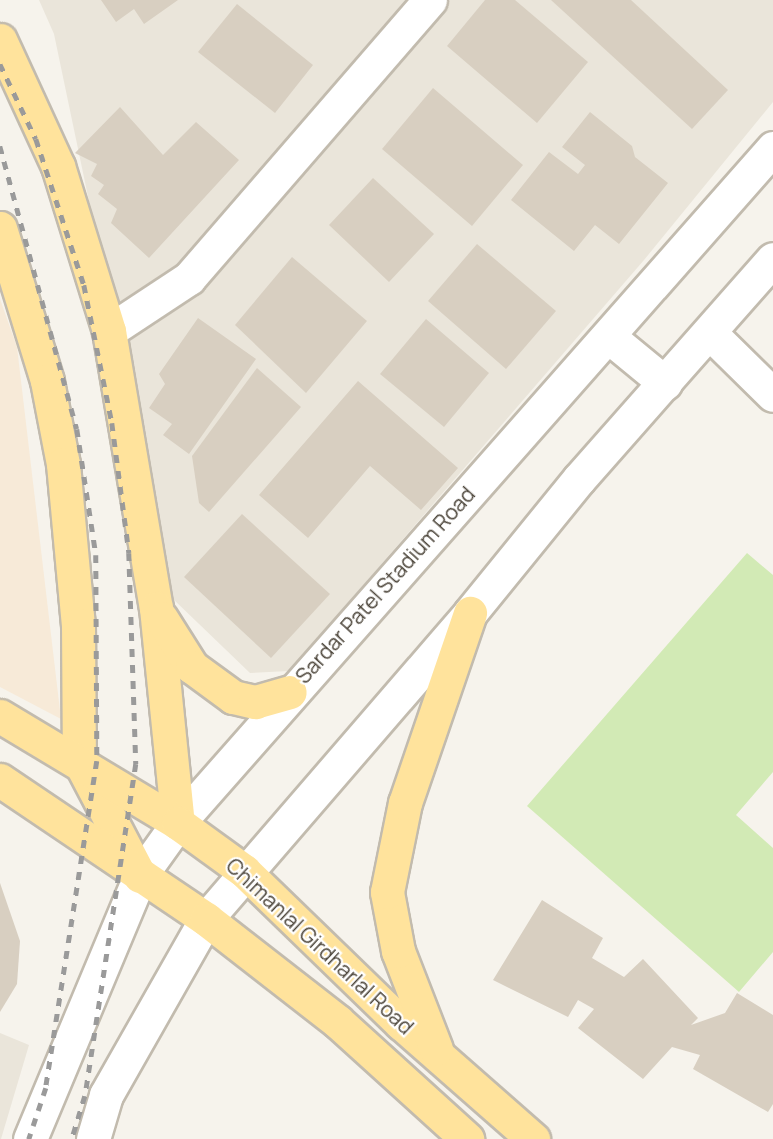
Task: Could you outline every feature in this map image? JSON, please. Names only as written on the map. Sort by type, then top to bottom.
[{"type":"main road","points":[[0,40],[58,166],[110,331],[156,608],[178,823]]},
{"type":"main road","points":[[0,228],[47,381],[63,464],[78,625],[79,760],[140,876]]},
{"type":"main road","points":[[156,608],[192,667],[233,697],[255,702],[290,693]]},
{"type":"main road","points":[[440,1057],[398,951],[387,892],[405,803],[470,613]]},
{"type":"main road","name":"Chimanlal Girdharlal Road","points":[[0,716],[79,760],[178,823],[244,871],[440,1057],[533,1139]]},
{"type":"main road","name":"Chimanlal Girdharlal Road","points":[[0,780],[206,919],[337,1021],[467,1139]]},
{"type":"street","points":[[110,331],[189,278],[430,0]]},
{"type":"street","name":"Sardar Patel Stadium Road","points":[[30,1139],[63,1065],[140,876],[178,823],[290,693],[773,148]]},
{"type":"street","points":[[93,1139],[106,1095],[206,919],[244,871],[470,613],[579,479],[773,260]]},
{"type":"street","points":[[710,333],[773,395]]},
{"type":"street","points":[[608,336],[665,384]]},
{"type":"shaded area","points":[[39,0],[773,0],[773,102],[644,260],[289,671],[250,673],[172,598],[54,34]]},
{"type":"shaded area","points":[[0,299],[17,347],[61,719],[0,687]]},
{"type":"shaded area","points":[[0,1033],[29,1045],[1,1139],[0,1139]]},
{"type":"green space","points":[[747,553],[773,575],[773,772],[736,815],[773,848],[773,952],[739,992],[527,806]]},
{"type":"building","points":[[101,0],[178,0],[144,24],[134,9],[116,22]]},
{"type":"building","points":[[485,0],[515,0],[588,62],[537,123],[447,46]]},
{"type":"building","points":[[551,0],[631,0],[728,90],[692,129]]},
{"type":"building","points":[[237,4],[313,65],[275,113],[198,52]]},
{"type":"building","points":[[433,88],[523,165],[472,226],[382,149]]},
{"type":"building","points":[[120,107],[163,155],[196,122],[239,160],[149,258],[111,223],[117,209],[98,194],[104,185],[91,176],[97,164],[75,153]]},
{"type":"building","points":[[590,112],[632,146],[635,157],[668,183],[619,244],[595,225],[574,251],[511,200],[549,152],[578,174],[585,165],[562,147]]},
{"type":"building","points":[[373,178],[434,234],[389,282],[329,225]]},
{"type":"building","points":[[477,244],[556,311],[506,369],[428,301]]},
{"type":"building","points":[[292,257],[367,321],[306,393],[235,325]]},
{"type":"building","points":[[198,318],[256,359],[189,454],[163,435],[172,424],[149,408],[165,384],[159,374]]},
{"type":"building","points":[[426,319],[489,373],[444,427],[380,374]]},
{"type":"building","points":[[257,368],[301,407],[209,512],[199,503],[192,456]]},
{"type":"building","points":[[358,381],[458,468],[421,510],[370,466],[308,538],[259,495]]},
{"type":"building","points":[[242,514],[330,594],[271,658],[184,577]]},
{"type":"building","points":[[0,883],[20,941],[17,984],[0,1012]]},
{"type":"building","points":[[542,900],[603,938],[592,958],[624,977],[643,959],[698,1018],[691,1025],[725,1013],[737,993],[773,1015],[773,1104],[768,1112],[693,1069],[700,1055],[672,1047],[643,1079],[578,1028],[594,1009],[578,1000],[568,1017],[493,980]]},
{"type":"railway","points":[[0,64],[36,139],[84,285],[112,423],[129,553],[136,764],[85,1096],[72,1139]]},
{"type":"railway","points":[[0,146],[77,429],[96,555],[97,761],[46,1088],[29,1139]]}]
